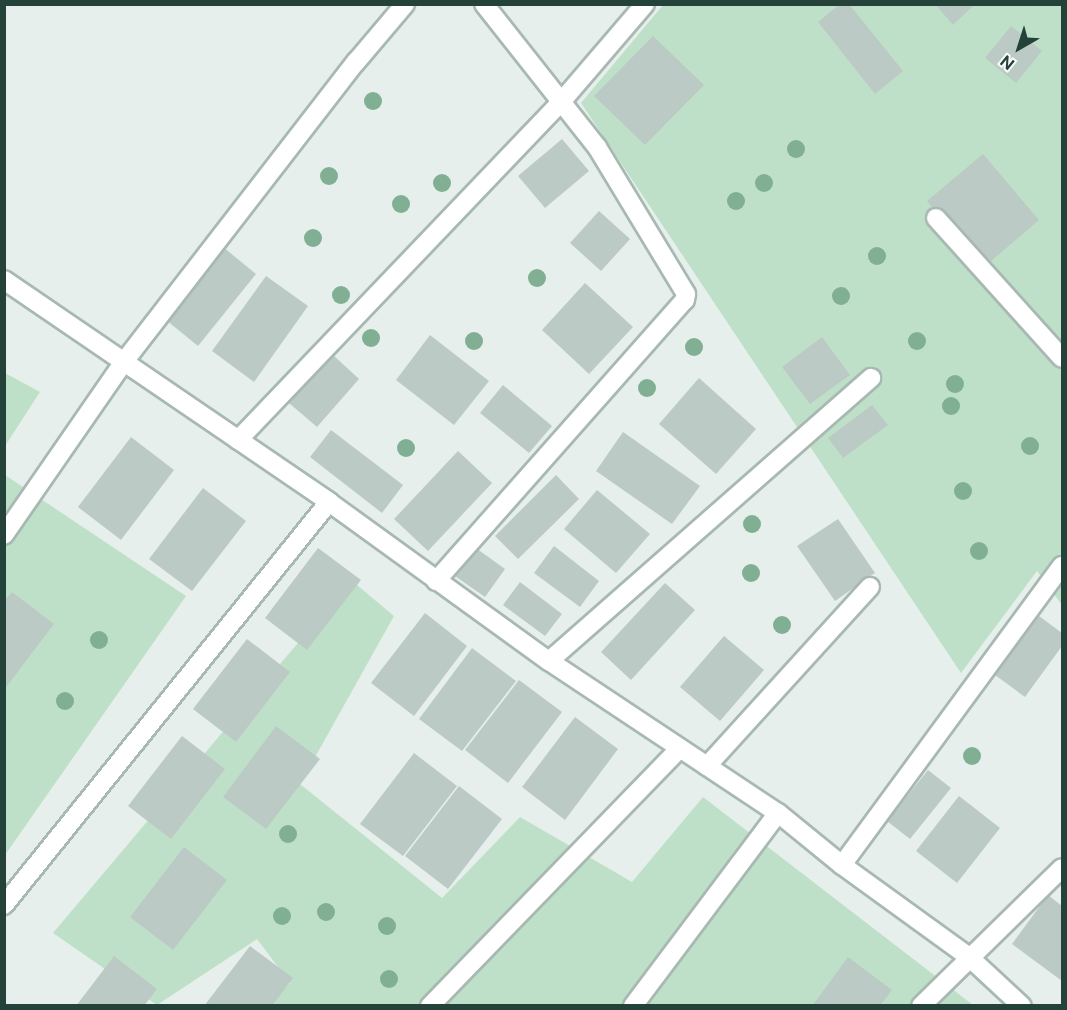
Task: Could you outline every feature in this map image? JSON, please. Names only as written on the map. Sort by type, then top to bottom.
[{"type":"street","points":[[4,535],[123,363],[348,71],[405,4]]},
{"type":"street","points":[[436,581],[685,300],[683,287],[597,147],[484,4]]},
{"type":"street","points":[[238,440],[561,102],[645,4]]},
{"type":"street","points":[[936,218],[1062,358]]},
{"type":"street","points":[[4,280],[329,502],[549,661],[778,813],[842,865],[969,957],[1022,1005]]},
{"type":"street","points":[[549,661],[871,378]]},
{"type":"street","points":[[4,905],[329,502]]},
{"type":"street","points":[[842,865],[1062,566]]},
{"type":"street","points":[[707,766],[870,587]]},
{"type":"street","points":[[430,1005],[680,748]]},
{"type":"street","points":[[633,1005],[778,813]]},
{"type":"street","points":[[921,1005],[1062,868]]},
{"type":"green space","points":[[663,5],[1062,5],[1062,605],[1037,571],[961,673],[581,103]]},
{"type":"green space","points":[[5,373],[40,392],[5,446]]},
{"type":"green space","points":[[5,475],[186,596],[5,855]]},
{"type":"green space","points":[[351,580],[394,616],[300,784],[442,898],[520,817],[632,882],[703,797],[973,1005],[269,1005],[290,983],[257,939],[157,1005],[53,933]]},
{"type":"building","points":[[840,4],[849,4],[903,71],[875,94],[818,22]]},
{"type":"building","points":[[935,4],[975,4],[953,25]]},
{"type":"building","points":[[1011,26],[1042,51],[1016,83],[985,58]]},
{"type":"building","points":[[653,36],[704,85],[645,145],[594,96]]},
{"type":"building","points":[[562,139],[589,171],[545,208],[518,176]]},
{"type":"building","points":[[983,154],[1039,220],[983,268],[927,201]]},
{"type":"building","points":[[599,211],[630,239],[601,271],[570,243]]},
{"type":"building","points":[[223,247],[256,274],[198,346],[166,320]]},
{"type":"building","points":[[266,276],[308,306],[254,382],[212,351]]},
{"type":"building","points":[[585,283],[633,327],[589,374],[542,330]]},
{"type":"building","points":[[430,335],[489,381],[454,425],[396,380]]},
{"type":"building","points":[[822,337],[850,375],[810,404],[782,367]]},
{"type":"building","points":[[332,354],[359,379],[317,427],[289,403]]},
{"type":"building","points":[[699,378],[756,429],[716,474],[659,424]]},
{"type":"building","points":[[503,385],[552,426],[529,453],[480,413]]},
{"type":"building","points":[[872,405],[888,425],[843,458],[828,438]]},
{"type":"building","points":[[331,430],[403,485],[382,513],[310,457]]},
{"type":"building","points":[[623,432],[700,486],[672,524],[596,471]]},
{"type":"building","points":[[131,437],[174,470],[121,540],[78,507]]},
{"type":"building","points":[[458,451],[492,483],[428,551],[394,519]]},
{"type":"building","points":[[556,475],[579,499],[518,559],[495,536]]},
{"type":"building","points":[[203,488],[246,521],[192,591],[149,559]]},
{"type":"building","points":[[597,490],[650,534],[616,573],[564,529]]},
{"type":"building","points":[[838,519],[875,573],[835,601],[797,546]]},
{"type":"building","points":[[473,546],[505,569],[485,597],[452,574]]},
{"type":"building","points":[[554,546],[599,581],[580,607],[534,573]]},
{"type":"building","points":[[318,548],[361,580],[307,650],[265,618]]},
{"type":"building","points":[[520,582],[562,614],[545,636],[503,605]]},
{"type":"building","points":[[665,583],[695,610],[631,680],[601,652]]},
{"type":"building","points":[[12,592],[54,624],[4,690],[4,601]]},
{"type":"building","points":[[425,613],[467,646],[414,716],[371,683]]},
{"type":"building","points":[[1039,616],[1062,633],[1062,646],[1025,697],[995,675]]},
{"type":"building","points":[[724,636],[764,670],[720,721],[680,687]]},
{"type":"building","points":[[247,639],[290,672],[236,742],[193,709]]},
{"type":"building","points":[[472,648],[516,681],[462,751],[419,719]]},
{"type":"building","points":[[519,680],[562,712],[508,783],[465,750]]},
{"type":"building","points":[[575,717],[618,749],[565,820],[522,787]]},
{"type":"building","points":[[276,726],[320,759],[266,829],[223,797]]},
{"type":"building","points":[[182,736],[225,769],[171,839],[128,806]]},
{"type":"building","points":[[414,753],[457,786],[403,856],[360,824]]},
{"type":"building","points":[[928,770],[951,788],[910,839],[887,821]]},
{"type":"building","points":[[459,786],[502,819],[448,889],[405,856]]},
{"type":"building","points":[[959,796],[1000,828],[957,883],[916,851]]},
{"type":"building","points":[[184,847],[227,880],[173,950],[130,917]]},
{"type":"building","points":[[1048,895],[1062,906],[1062,981],[1012,944]]},
{"type":"building","points":[[250,946],[293,978],[272,1006],[204,1006]]},
{"type":"building","points":[[114,956],[157,989],[144,1006],[76,1006]]},
{"type":"building","points":[[848,957],[892,990],[880,1006],[812,1006]]}]
